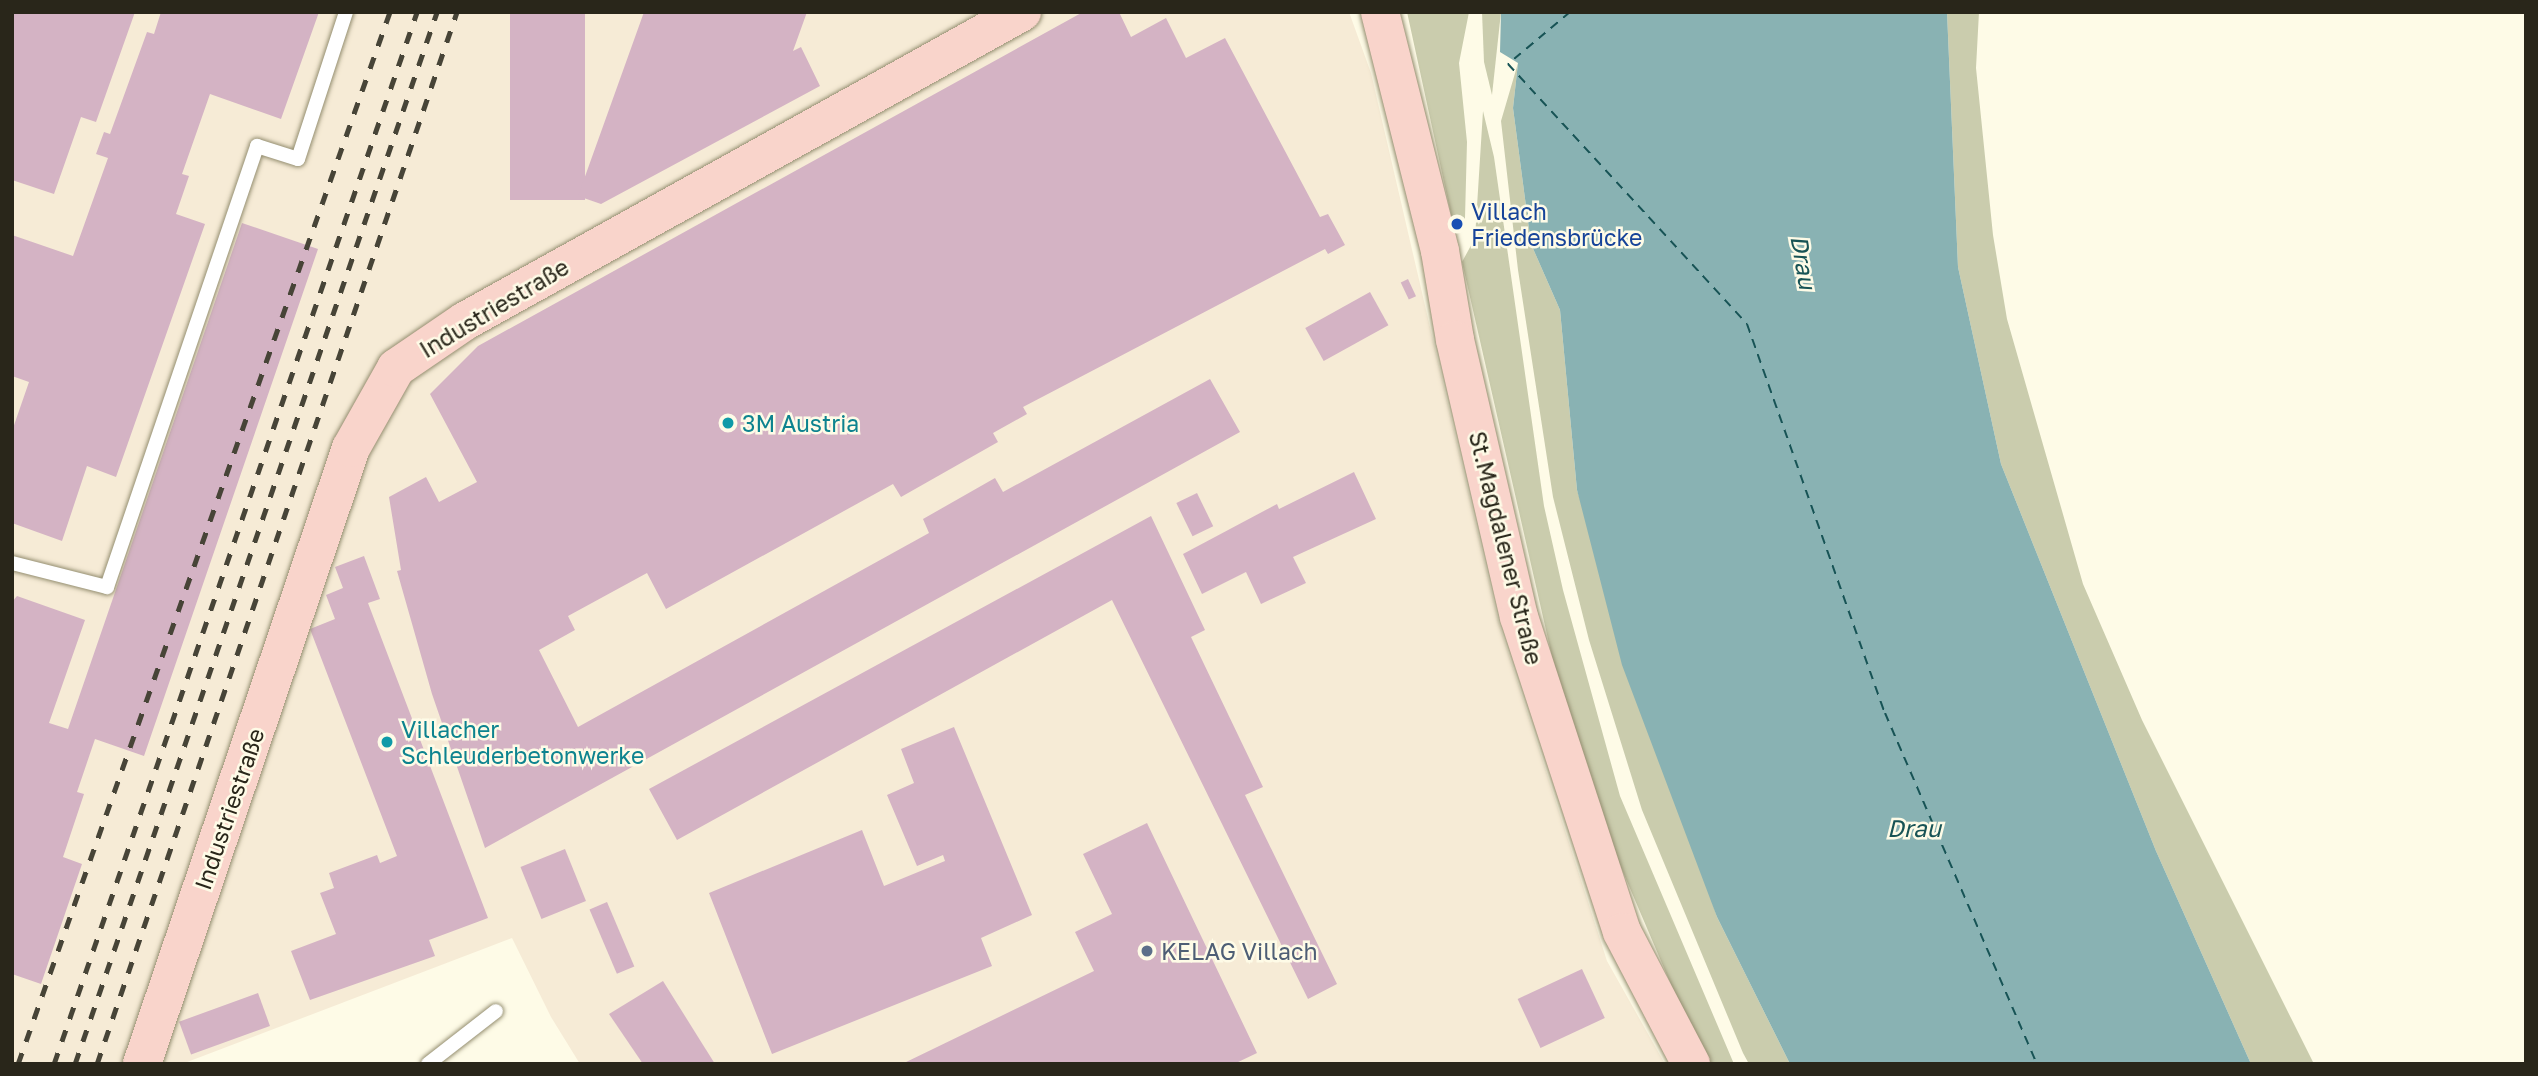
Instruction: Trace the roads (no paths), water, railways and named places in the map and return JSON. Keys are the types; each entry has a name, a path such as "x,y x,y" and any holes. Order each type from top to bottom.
{"street":[{"name":"Industriestraße","path":"142,1064 351,448 396,368 465,321 1022,12"},
{"name":"St.Magdalener Straße","path":"1380,12 1440,251 1455,340 1519,617 1622,932 1691,1064"}],"lane":[{"path":"12,563 107,587 257,146 298,159 345,12"},
{"path":"428,1064 496,1011"}],"water":[{"name":"Drau","path":"1501,12 1947,12 1958,267 2001,464 2156,851 2251,1064 1790,1064 1717,917 1622,665 1577,490 1560,310 1531,244 1513,108 1518,63 1500,52"}],"railway":[{"path":"18,1064 390,12"},
{"path":"54,1064 417,12"},
{"path":"75,1064 437,12"},
{"path":"97,1064 457,12"}],"place":[{"name":"Villach Friedensbrücke","path":"1457,224"},
{"name":"3M Austria","path":"728,423"},
{"name":"Villacher Schleuderbetonwerke","path":"387,742"},
{"name":"KELAG Villach","path":"1147,951"}]}
